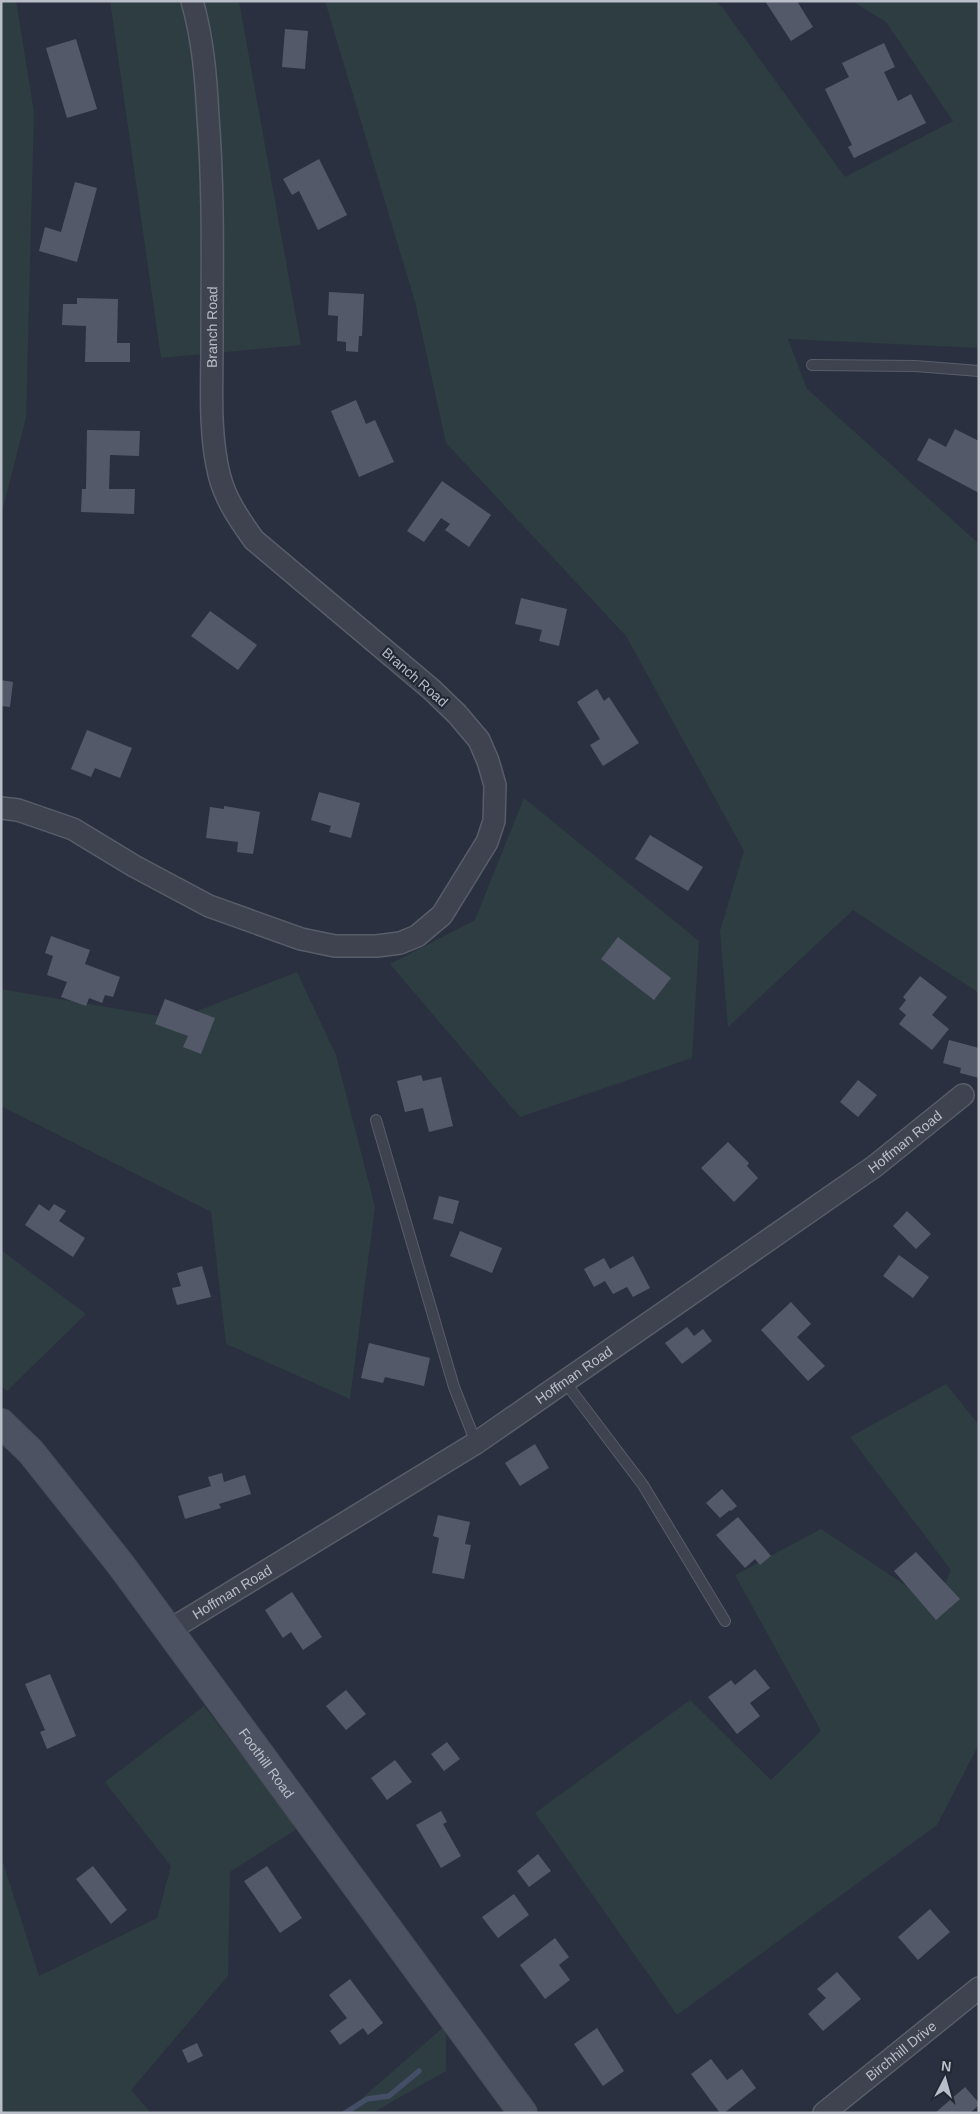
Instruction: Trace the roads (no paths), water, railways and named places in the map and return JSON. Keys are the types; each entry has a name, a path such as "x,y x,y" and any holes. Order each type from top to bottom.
{"street":[{"name":"Branch Road","path":"1,808 18,810 73,829 134,866 209,906 302,939 335,946 377,946 400,943 417,936 442,916 488,842 494,821 495,785 488,761 478,740 457,714 431,689 254,540 237,517 225,495 218,473 214,443 212,396 212,166 207,94 198,23 192,1"},
{"name":"Hoffman Road","path":"168,1630 476,1443 875,1166 963,1095"},
{"name":"Foothill Road","path":"1,1423 31,1452 121,1566 522,2113"},
{"name":"Birchhill Drive","path":"824,2113 979,1988"}],"lane":[{"path":"812,365 915,366 979,371"},
{"path":"376,1120 454,1387 476,1443"},
{"path":"565,1382 643,1485 725,1621"}],"waterway":[{"path":"345,2113 367,2099 389,2096 419,2071"}]}
